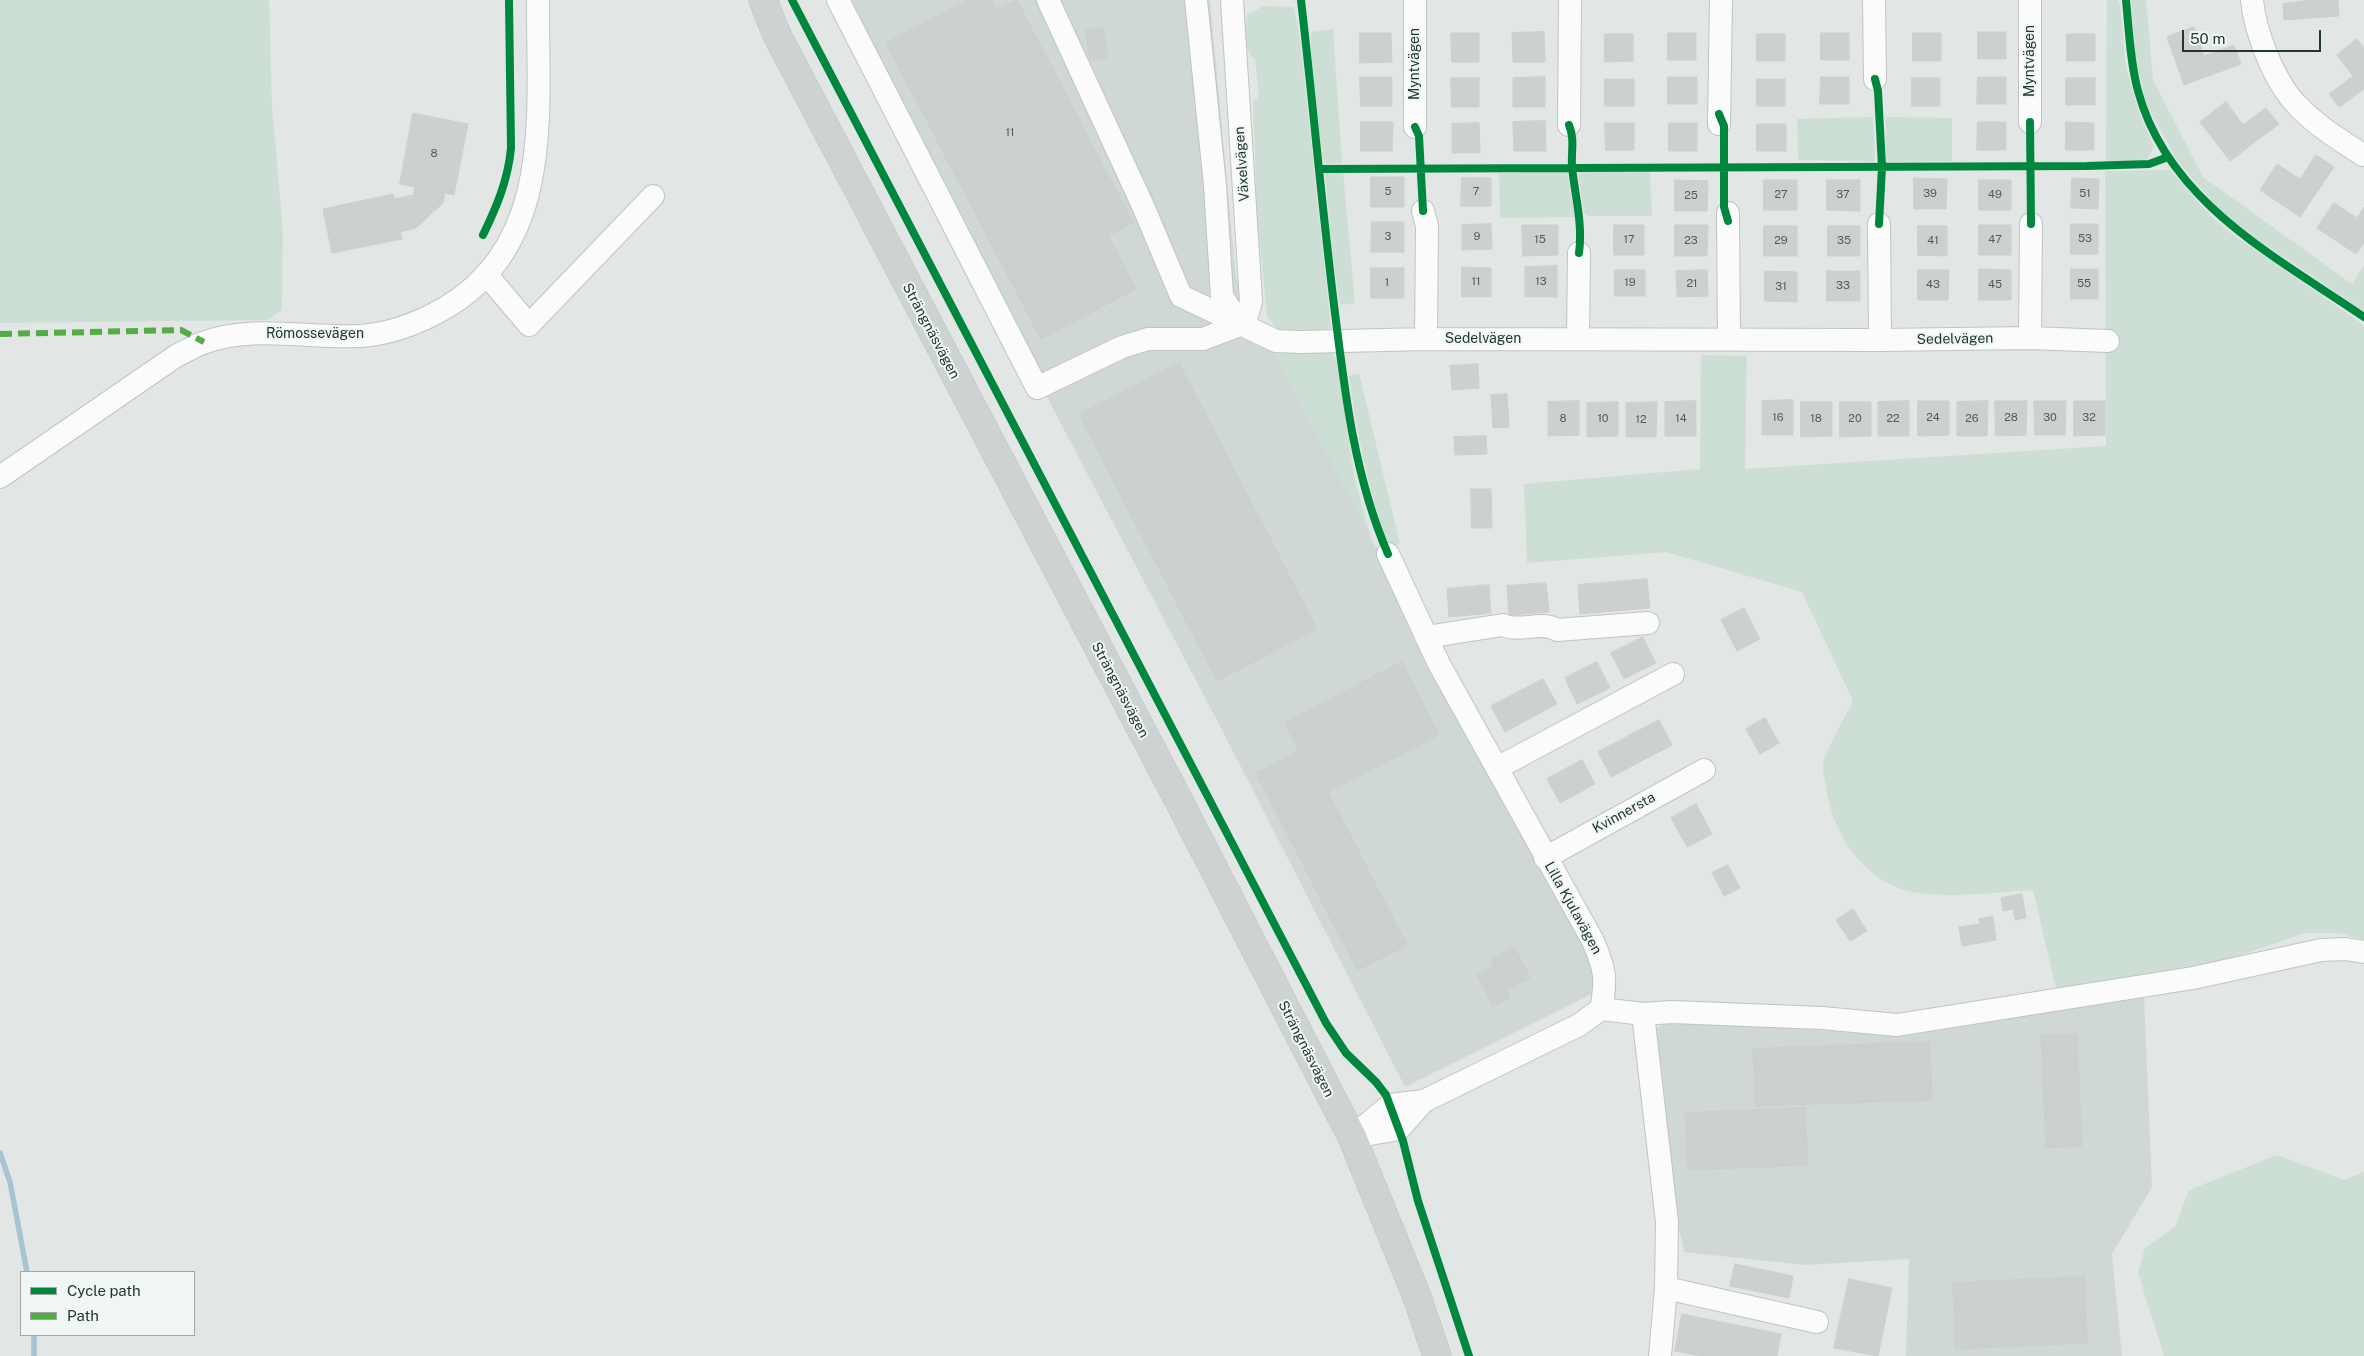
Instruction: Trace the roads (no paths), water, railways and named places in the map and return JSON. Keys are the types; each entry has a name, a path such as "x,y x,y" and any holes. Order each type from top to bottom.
{"main road":[{"name":"Strängnäsvägen","path":"752,0 777,36"},
{"name":"Strängnäsvägen","path":"763,0 777,36 1181,805 1352,1138 1417,1297 1437,1356"}],"street":[{"name":"Römossevägen","path":"0,477 176,356 204,342 236,336 273,334 361,336 385,332 416,324 461,298 486,274 510,242 525,211 533,180 538,137 538,0"},
{"path":"839,0 1037,388 1122,347 1148,340 1203,339 1240,325"},
{"path":"1048,0 1143,206 1181,296 1276,341 1426,339"},
{"path":"1196,0 1215,185 1222,296 1240,325"},
{"name":"Växelvägen","path":"1232,0 1251,302 1247,316 1240,325"},
{"name":"Myntvägen","path":"1415,127 1416,0"},
{"path":"1568,124 1570,0"},
{"path":"1719,124 1721,0"},
{"path":"1874,0 1875,79"},
{"name":"Myntvägen","path":"2030,0 2030,122"},
{"path":"2252,0 2259,36 2272,67 2295,104 2325,131 2363,155"},
{"path":"486,274 529,325 653,196"},
{"name":"Sedelvägen","path":"1422,212 1427,226 1426,339 1880,340 2030,338 2108,341"},
{"path":"1728,213 1729,340"},
{"path":"1879,224 1880,340"},
{"path":"2030,338 2031,224"},
{"path":"1578,253 1578,339"},
{"name":"Lilla Kjulavägen","path":"1388,554 1426,637 1545,858 1593,941 1601,960 1606,982 1601,1009"},
{"path":"1426,637 1503,625 1510,628 1550,625 1557,630 1648,623"},
{"path":"1497,768 1673,674"},
{"name":"Kvinnersta","path":"1545,858 1704,770"},
{"path":"1352,1138 1399,1129 1424,1102 1579,1025 1601,1009 1643,1014 1672,1012 1764,1015 1897,1026 2193,978 2320,950 2364,952"},
{"path":"1643,1014 1667,1222 1666,1288 1660,1356"},
{"path":"1666,1288 1817,1322"}],"waterway":[{"path":"0,1153 10,1182 27,1271"},
{"path":"34,1336 34,1356"}]}
